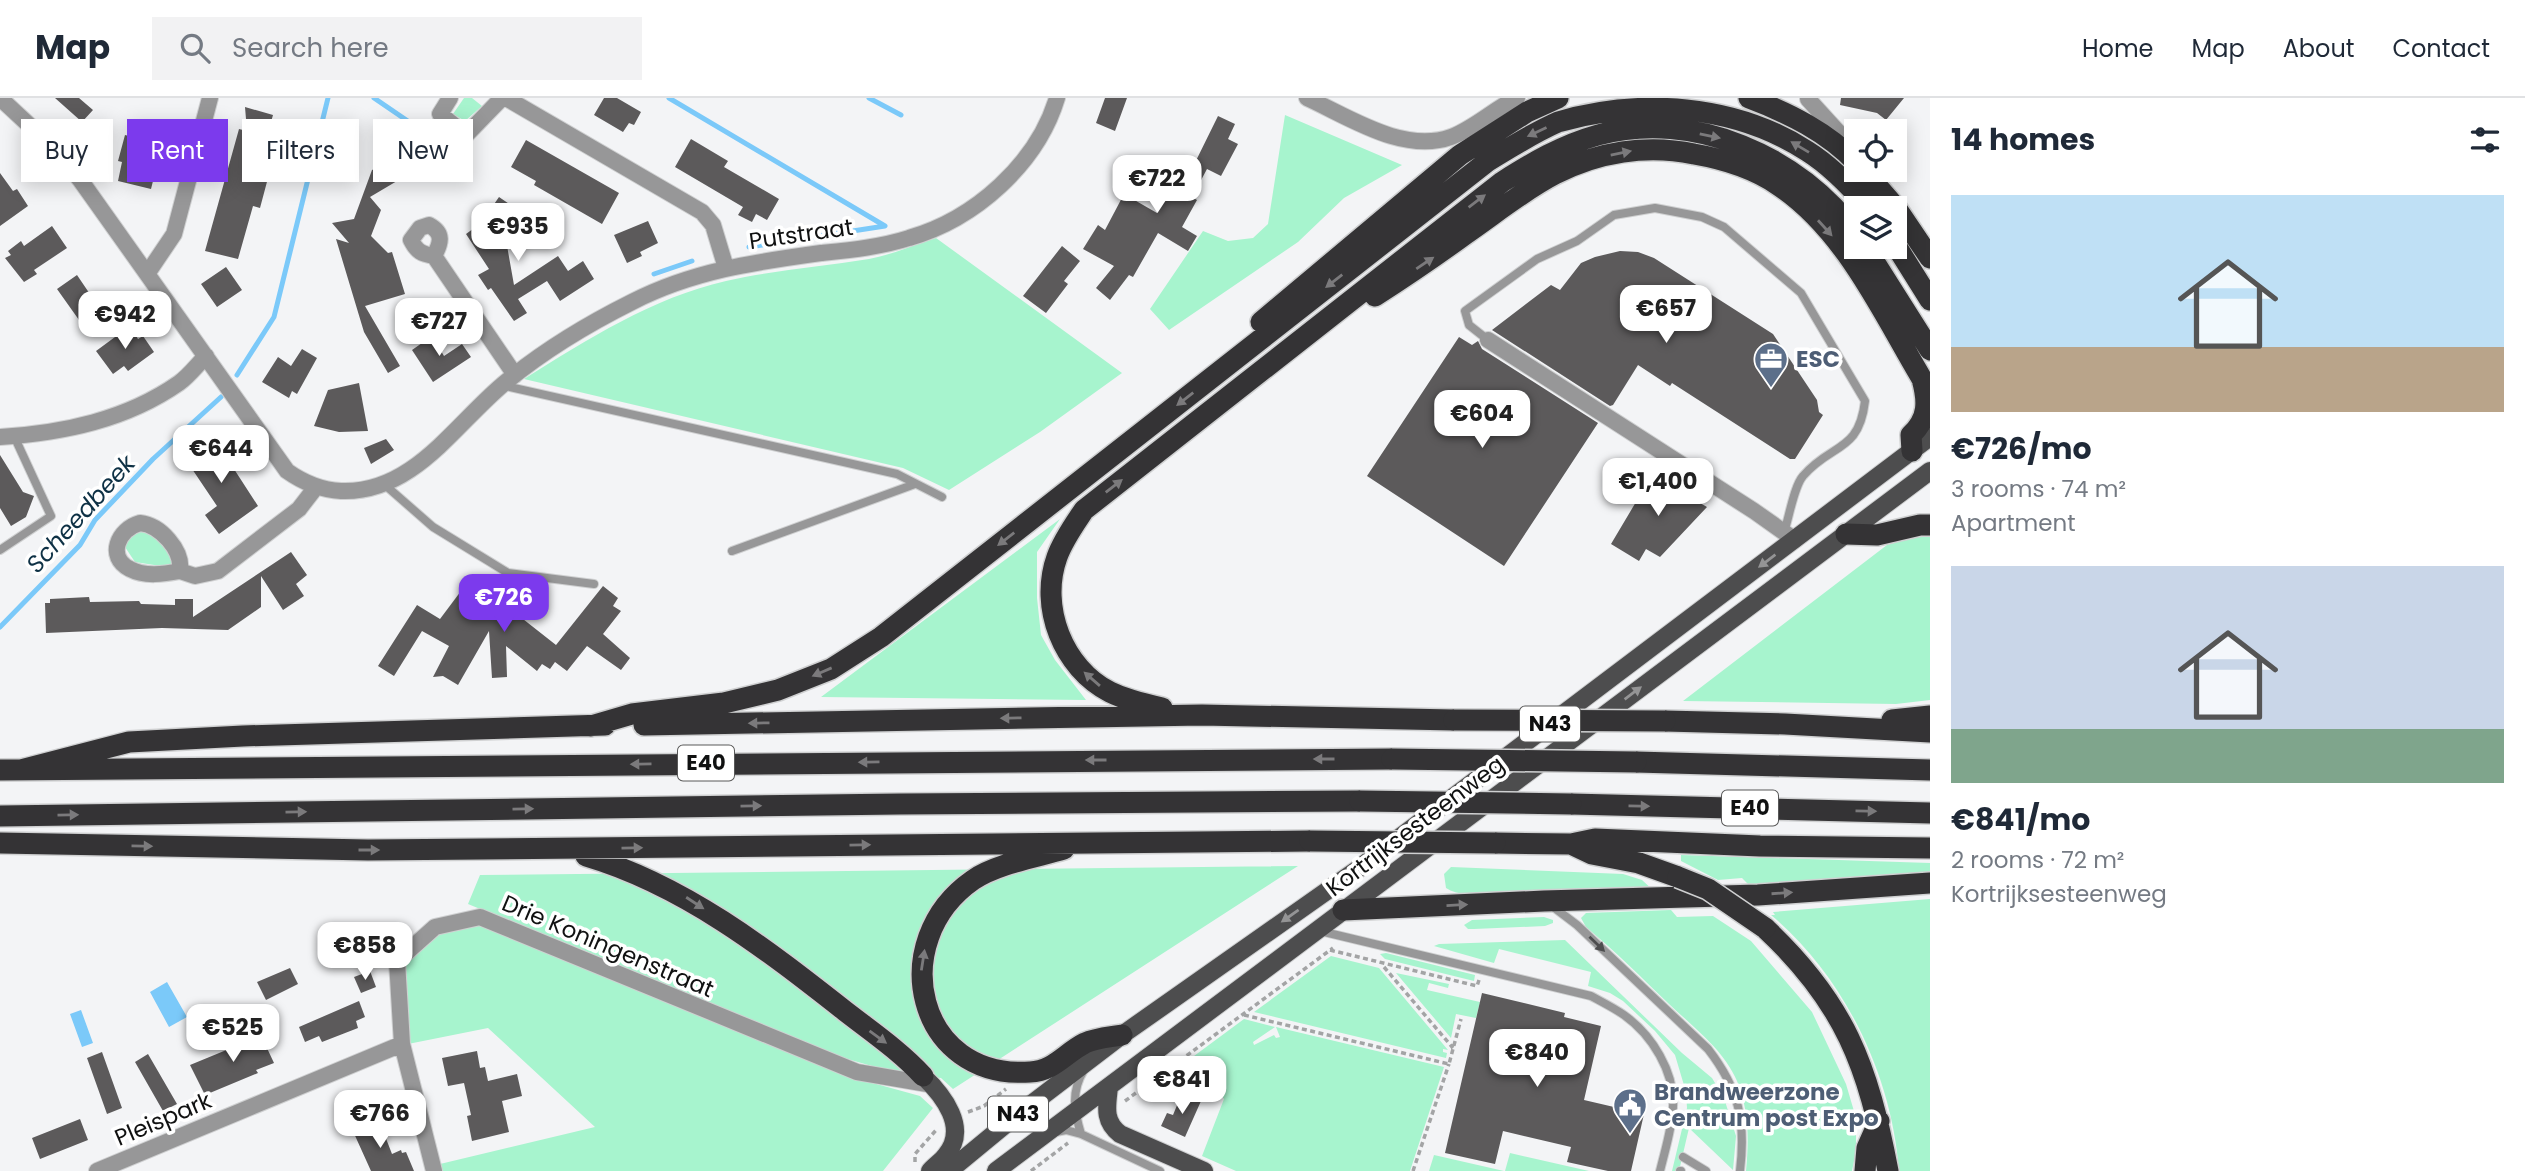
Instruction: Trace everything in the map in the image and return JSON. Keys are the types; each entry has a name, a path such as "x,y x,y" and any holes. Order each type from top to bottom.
{"highway":[{"path":"1239,357 1243,337 1460,155 1527,112 1558,98"},
{"path":"1749,98 1807,125 1844,152"},
{"path":"591,726 632,714 724,703 778,690 831,669 881,637 1488,161 1526,137 1559,122 1593,111 1636,104 1681,105 1726,113 1769,129 1809,152 1839,176 1858,196"},
{"path":"1202,715 1139,703 1111,693 1094,682 1076,663 1062,642 1054,621 1051,598 1057,558 1084,510 1502,182 1538,159 1570,144 1599,135 1636,128 1680,130 1718,138 1759,152 1790,169 1820,193 1844,220"},
{"path":"1327,318 1348,315 1522,193 1555,173 1594,158 1635,150 1678,150 1718,159 1748,169 1777,184 1806,206 1856,269 1922,379 1927,408 1920,427 1911,435 1912,451"},
{"path":"1873,182 1897,209 1930,258"},
{"path":"1873,259 1930,350"},
{"path":"1904,259 1930,300"},
{"path":"1846,534 1877,535 1920,524 1930,525"},
{"path":"10,770 129,743 243,736 591,726 1202,715 1454,720 1665,720 1930,732"},
{"path":"1785,724 1855,723 1930,716"},
{"name":"E40","path":"10,770 1392,759 1930,770"},
{"name":"E40","path":"0,816 1360,801 1930,813"},
{"path":"0,843 368,850 1089,842 1572,844 1595,839 1760,846 1930,848"},
{"path":"1089,842 996,870 974,880 951,900 936,921 924,950 921,975 924,999 939,1033 967,1058 991,1070 1029,1072 1048,1069 1086,1042 1122,1035"},
{"path":"1572,844 1592,854 1639,863 1707,889 1765,928 1808,972 1845,1025 1867,1078 1879,1121 1888,1171"},
{"path":"564,849 624,867 686,897 804,979 897,1050 928,1081"},
{"path":"1343,910 1758,895 1930,883"},
{"path":"1865,1171 1867,1148 1879,1121"}],"main road":[{"name":"Kortrijksesteenweg","path":"949,1171 1122,1035 1358,869 1790,536 1930,437"},
{"name":"Kortrijksesteenweg","path":"996,1171 1930,471"},
{"path":"928,1081 952,1113 956,1133 947,1154 930,1171"},
{"path":"1109,1087 1106,1115 1111,1127 1120,1134 1204,1171"}],"street":[{"name":"Putstraat","path":"0,98 57,151 287,471 302,482 316,487 349,491 385,485 415,467 515,374 573,334 636,300 670,285 726,268 909,239 944,224 975,205 1014,171 1041,136 1051,118 1057,98"},
{"path":"147,274 174,234 210,98"},
{"path":"450,98 440,114 466,135 504,98 702,212 713,225 726,268"},
{"path":"1307,98 1398,138 1435,142 1454,136 1517,98"},
{"path":"1804,98 1839,132 1844,142"},
{"path":"434,256 515,374"},
{"path":"1488,340 1790,536"},
{"path":"7,437 59,432 124,413 181,382 206,356"},
{"path":"180,571 195,576 218,571 299,509 316,487"},
{"name":"Drie Koningenstraat","path":"434,1171 401,1044 397,961 435,927 480,917 857,1072 928,1081"},
{"name":"Pleispark","path":"97,1171 401,1044"}],"lane":[{"path":"1488,340 1469,325 1465,311 1537,259 1577,241 1615,215 1655,208 1702,217 1724,227 1801,293 1865,401 1856,435 1815,463 1800,478 1790,536"},
{"path":"501,385 897,474 942,497"},
{"path":"0,550 51,516 7,437"},
{"path":"732,551 915,484"},
{"path":"385,485 433,527 508,573 594,584"},
{"path":"1544,901 1577,925 1708,1049 1723,1068 1741,1115 1743,1144 1740,1171"},
{"path":"1317,930 1591,996 1624,1015 1645,1035 1660,1056 1669,1077 1674,1105 1660,1171"},
{"path":"1081,1134 1074,1113 1076,1083 1090,1060"},
{"path":"1046,1134 1066,1130 1081,1134 1160,1171"},
{"path":"1683,1157 1706,1171"}],"path":[{"path":"1106,1115 1347,937"},
{"path":"1330,950 1477,986 1481,970"},
{"path":"1383,965 1453,1048"},
{"path":"1215,1006 1448,1064"},
{"path":"1413,1171 1461,1019"},
{"path":"1031,1171 1081,1134"}],"green space":[{"path":"464,98 472,98 482,106 467,119 453,114"},
{"path":"1285,115 1402,165 1344,198 1298,242 1169,330 1150,309 1203,231 1228,241 1253,238 1268,224"},
{"path":"936,238 1122,373 1040,432 949,490 903,468 524,379 621,321 699,288 761,274 869,259"},
{"path":"1060,519 1037,552 1037,598 1041,635 1055,660 1086,700 821,697"},
{"path":"145,528 163,541 174,562 167,567 135,562 123,544 128,536"},
{"path":"1917,535 1930,537 1930,700 1896,704 1683,701 1887,545"},
{"path":"1681,855 1930,863 1930,876 1749,885 1742,878 1718,880 1681,861"},
{"path":"1298,866 953,1089 941,1078 896,1073 844,1058 468,904 480,875"},
{"path":"1451,867 1623,874 1642,880 1654,891 1489,895 1461,893 1446,888 1444,874"},
{"path":"1930,899 1930,1171 1899,1171 1895,1135 1886,1100 1860,1031 1821,968 1771,915 1775,915 1773,912"},
{"path":"1671,910 1677,917 1713,916 1751,941 1812,1012 1846,1084 1856,1118 1856,1151 1852,1171 1746,1171 1746,1114 1737,1081 1724,1059 1586,927 1581,918 1586,913"},
{"path":"1544,917 1553,920 1553,923 1545,926 1474,929 1468,929 1464,925 1472,920"},
{"path":"484,924 851,1077 920,1096 933,1108 883,1171 441,1171 440,1164 595,1127 488,1028 408,1044 403,966 436,935"},
{"path":"1565,940 1682,1053 1712,1078 1724,1098 1736,1136 1733,1170 1689,1128 1679,1171 1672,1171 1687,1108 1686,1092 1675,1055 1655,1031 1623,1001 1610,993 1588,986 1591,972 1499,949 1494,963 1434,946"},
{"path":"1386,953 1475,975 1474,981 1385,959 1380,954"},
{"path":"1331,956 1379,968 1448,1050 1443,1049 1443,1052 1447,1053 1446,1058 1254,1012"},
{"path":"1396,973 1449,984 1448,988 1429,983 1427,990 1480,1002 1476,1018 1456,1014 1451,1038"},
{"path":"1244,1019 1275,1027 1253,1042 1254,1045 1274,1035 1276,1038 1280,1037 1276,1027 1444,1067 1410,1171 1236,1171 1202,1156 1224,1099 1194,1056"},
{"path":"1510,1153 1589,1171 1505,1171"},
{"path":"1434,1155 1504,1171 1429,1171"}],"water":[{"path":"167,982 187,1017 169,1027 150,992"},
{"path":"81,1010 93,1043 82,1047 70,1014"}],"building":[{"path":"55,98 79,98 93,110 85,119 79,119"},
{"path":"604,98 617,98 641,112 634,125 629,123 623,132 594,115"},
{"path":"1105,98 1127,98 1115,131 1096,123"},
{"path":"1841,98 1904,98 1887,119 1877,113 1840,105"},
{"path":"245,107 273,115 272,119 246,119"},
{"path":"1218,116 1235,124 1228,139 1238,144 1221,176 1207,169 1192,197 1197,200 1182,227 1197,236 1188,251 1158,233 1133,277 1129,275 1110,300 1096,288 1114,266 1083,249 1098,225 1105,230 1124,194 1157,213 1174,180 1184,185"},
{"path":"239,129 242,130 242,182 267,182 260,208 253,206 238,259 205,251 224,182 228,182 228,168"},
{"path":"127,136 127,182 153,182 151,189 118,181 122,162 118,161"},
{"path":"691,139 728,161 724,167 779,199 767,220 756,214 752,222 738,215 743,207 675,167"},
{"path":"526,140 619,193 602,224 534,185 536,181 511,167"},
{"path":"372,170 373,182 395,182 370,197 381,210 371,236 388,253 392,252 405,294 365,306 400,366 388,373 364,332 336,239 349,243 332,223 354,219"},
{"path":"0,173 13,191 17,189 28,206 0,226"},
{"path":"499,197 524,214 506,240 514,285 558,256 568,271 583,261 594,279 560,301 547,281 518,299 527,313 514,321 491,288 488,290 478,275 489,269 466,234 481,223"},
{"path":"648,221 658,243 640,252 642,256 627,263 614,235"},
{"path":"52,226 67,248 34,270 37,274 24,282 5,258 11,255 8,251 21,241 24,246"},
{"path":"1062,246 1080,261 1064,281 1068,284 1046,313 1023,296"},
{"path":"1620,251 1638,252 1654,258 1773,334 1817,400 1819,412 1823,415 1795,459 1790,459 1672,383 1670,386 1638,365 1610,406 1492,330 1551,285 1560,290 1581,263"},
{"path":"226,267 242,290 217,307 201,284"},
{"path":"77,275 98,306 79,320 57,289"},
{"path":"130,326 138,339 143,336 154,352 128,371 124,366 113,374 96,351"},
{"path":"432,336 444,356 462,344 471,357 433,382 412,350"},
{"path":"1459,337 1472,345 1478,341 1482,349 1598,423 1504,566 1367,476"},
{"path":"302,349 317,358 297,394 292,391 289,398 262,382 278,357 291,366"},
{"path":"359,383 368,431 339,432 314,426 328,390"},
{"path":"212,435 258,506 219,534 205,515 217,506 184,457"},
{"path":"386,439 394,450 371,464 364,448"},
{"path":"0,455 23,492 34,496 26,517 11,526 0,508"},
{"path":"1674,474 1694,486 1688,496 1707,507 1660,557 1646,549 1639,561 1611,544 1652,475 1668,484"},
{"path":"291,552 307,575 296,584 304,596 283,610 261,576 261,607 228,630 162,628 46,633 45,603 50,603 50,599 89,597 90,602 139,601 141,604 175,605 175,599 193,599 193,617"},
{"path":"470,579 486,592 495,580 514,594 505,605 556,645 603,586 618,598 613,606 621,611 603,634 630,658 621,670 587,646 567,671 555,662 550,669 542,664 537,671 506,646 507,677 492,678 489,631 458,685 443,676 433,677 449,646 422,631 394,676 378,666 417,605 440,619"},
{"path":"290,968 298,984 266,1000 257,982"},
{"path":"370,971 376,987 361,993 354,977"},
{"path":"1482,993 1565,1013 1564,1017 1601,1026 1584,1100 1644,1114 1631,1171 1608,1171 1567,1162 1571,1147 1503,1131 1495,1164 1445,1153"},
{"path":"359,1001 365,1017 356,1021 358,1028 322,1042 319,1036 305,1042 299,1027"},
{"path":"259,1031 274,1063 256,1070 258,1073 205,1095 190,1065 241,1044 239,1040"},
{"path":"477,1051 480,1068 485,1067 488,1081 517,1074 522,1096 502,1101 509,1132 472,1141 467,1116 471,1115 464,1083 448,1086 442,1058"},
{"path":"102,1052 122,1108 107,1114 87,1058"},
{"path":"148,1054 177,1104 163,1111 135,1062"},
{"path":"1185,1094 1201,1101 1185,1137 1161,1126 1167,1113 1173,1115 1180,1098 1183,1099"},
{"path":"80,1119 88,1140 40,1159 32,1138"},
{"path":"376,1120 377,1124 380,1123 392,1154 401,1150 402,1153 406,1152 414,1171 371,1171 352,1129"}],"waterway":[{"name":"Scheedbeek","path":"237,375 274,317 328,98"},
{"path":"374,98 405,119"},
{"path":"669,98 885,226 749,247"},
{"path":"869,98 901,115"},
{"path":"654,274 692,261"},
{"name":"Scheedbeek","path":"0,627 80,545 95,520 153,459 221,397"}],"place":[{"name":"ESC","path":"1771,389"},
{"name":"Brandweerzone Centrum post Expo","path":"1630,1135"}]}
